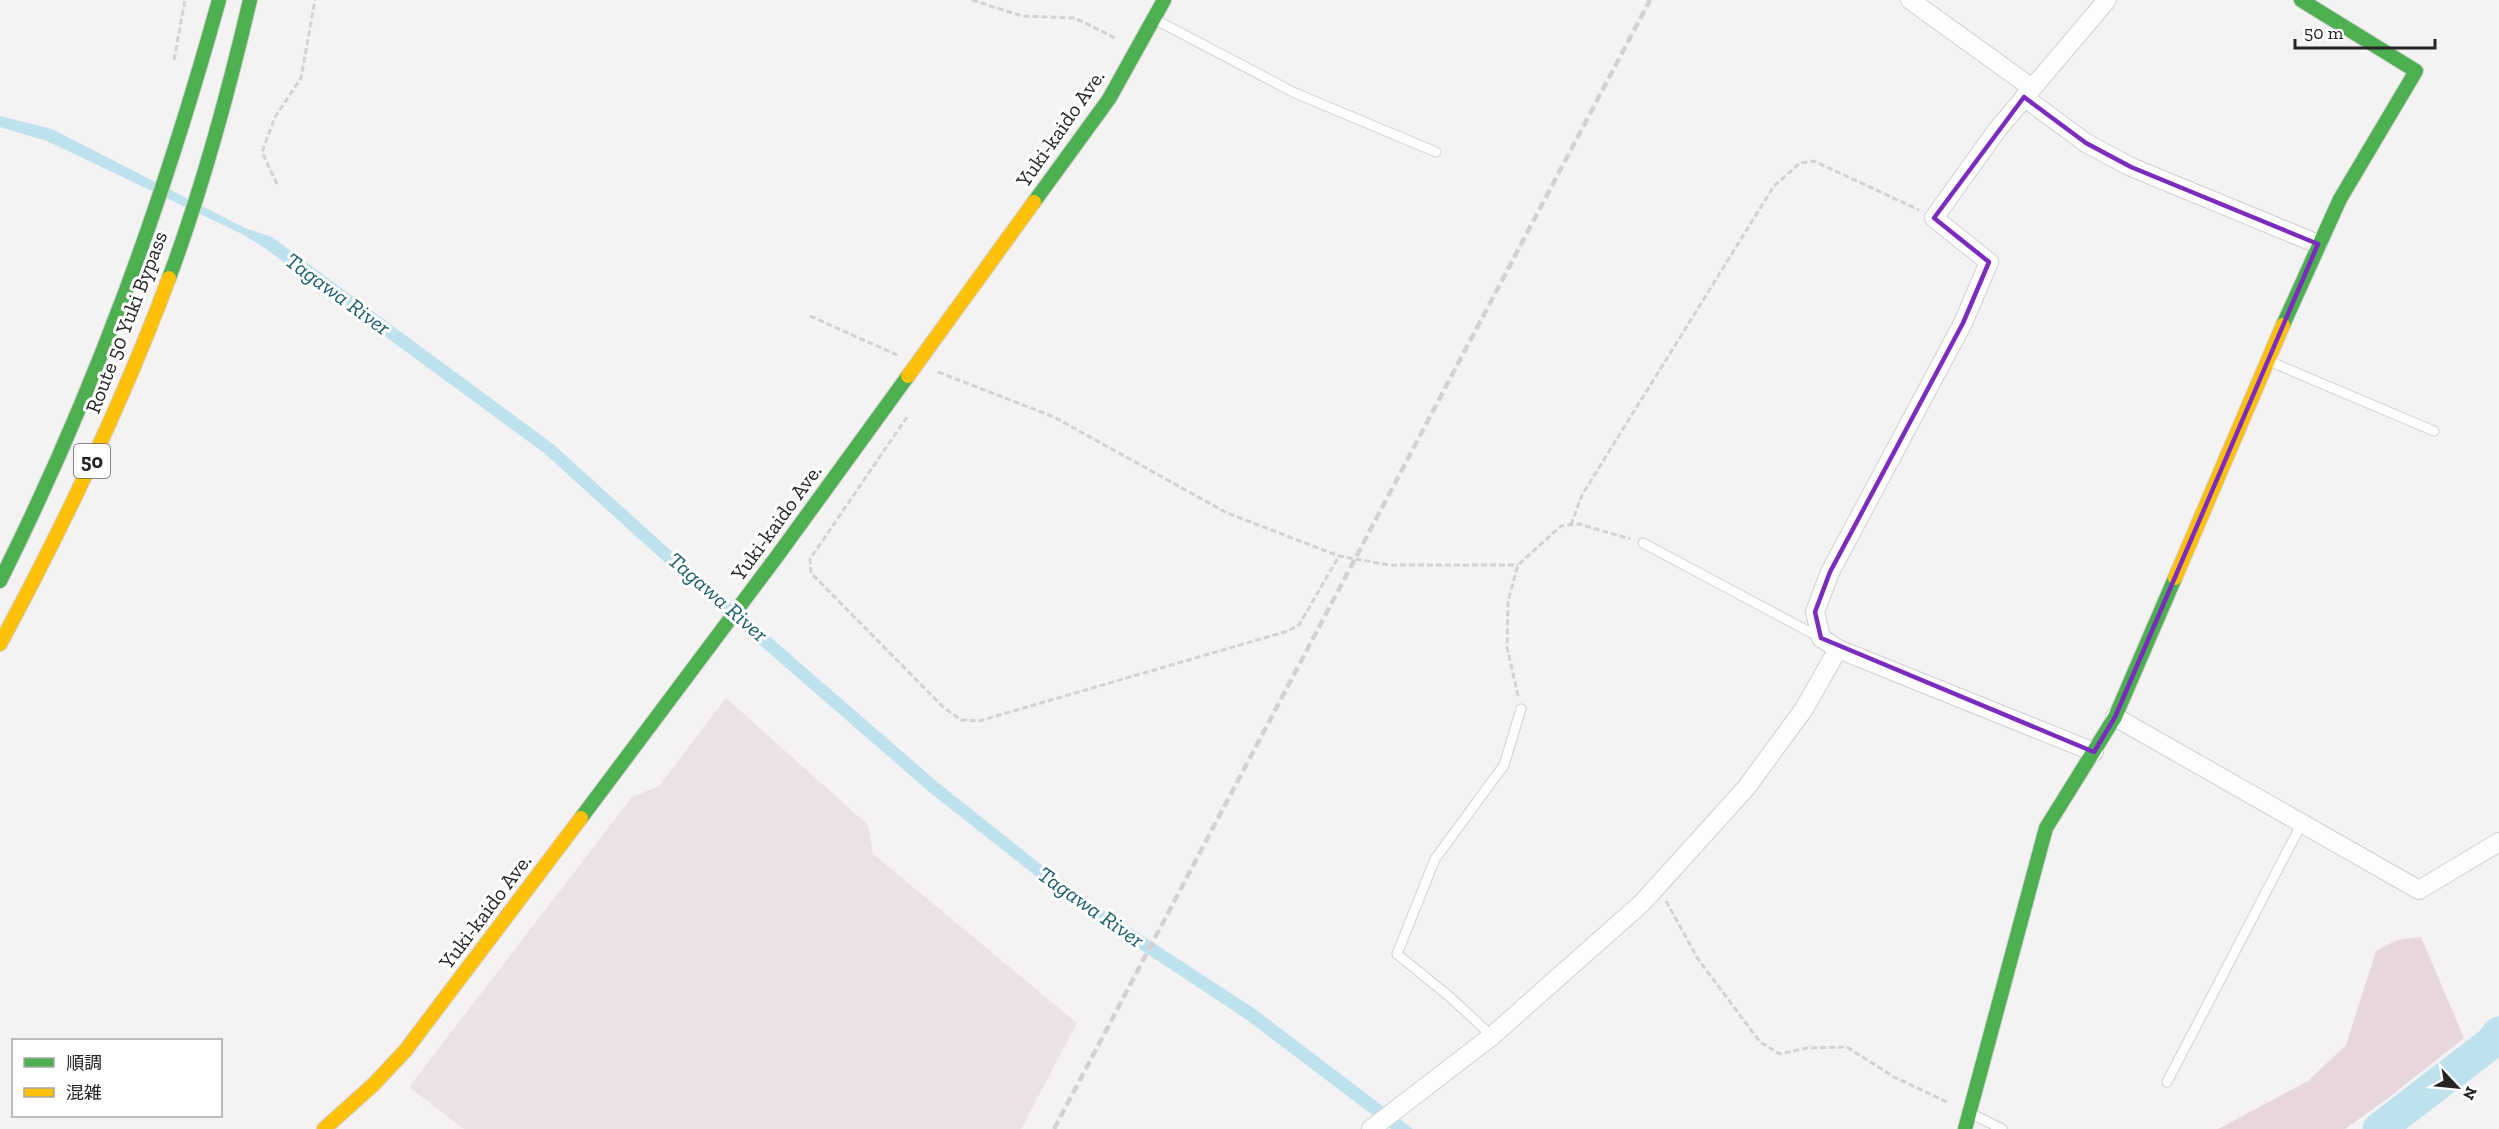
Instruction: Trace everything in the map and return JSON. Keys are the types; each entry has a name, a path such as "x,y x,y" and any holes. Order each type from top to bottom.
{"main road":[{"name":"Route 50 Yuki Bypass","path":"0,581 23,537 111,337 142,252 219,0"},
{"name":"Route 50 Yuki Bypass","path":"0,644 80,488 117,406 170,272 232,76 250,0"},
{"name":"Yuki-kaido Ave.","path":"324,1129 373,1085 405,1051 706,652 1109,99 1164,0"},
{"path":"1965,1129 2046,828 2115,717 2270,362 2318,244 2340,200 2416,71 2301,0"}],"street":[{"path":"1910,0 2028,92 2086,143 2131,167 2318,244"},
{"path":"2094,752 1838,649 1821,638 1815,612 1830,572 1963,323 1989,262 1934,218 1997,130 2108,0"},
{"path":"1371,1129 1492,1036 1634,911 1746,788 1804,709 1838,649"},
{"path":"2115,717 2419,890 2499,842"}],"lane":[{"path":"1154,18 1295,93 1436,152"},
{"path":"2270,362 2434,431"},
{"path":"1643,543 1821,638"},
{"path":"1492,1036 1450,997 1397,954 1435,859 1504,765 1521,709"},
{"path":"2167,1082 2302,823"},
{"path":"1970,1113 2002,1129"}],"path":[{"path":"173,63 185,0"},
{"path":"277,184 262,152 275,117 301,78 315,0"},
{"path":"972,0 1022,16 1075,18 1137,50"},
{"path":"1570,525 1582,495 1774,186 1791,171 1800,164 1814,162 1841,172 1934,218"},
{"path":"810,316 903,358"},
{"path":"918,364 1054,417 1227,513 1339,556 1389,565 1518,564"},
{"path":"910,408 904,424 810,560 811,573 943,707 961,720 979,722 1288,631 1299,625 1339,556"},
{"path":"1521,709 1507,647 1508,601 1518,564 1561,526 1579,524 1643,543"},
{"path":"1658,886 1698,959 1760,1042 1780,1054 1807,1048 1847,1047 1894,1077 1970,1113"}],"highlighted area":[{"path":"2024,97 2086,143 2131,167 2318,244 2115,717 2094,752 1821,638 1815,612 1830,572 1963,323 1989,262 1934,218"}],"shaded area":[{"path":"726,698 868,825 873,854 1077,1023 1021,1129 464,1129 409,1087 632,797 659,786"},
{"path":"2421,937 2464,1038 2345,1129 2218,1129 2308,1081 2346,1045 2376,951 2397,940"}],"water":[{"path":"0,116 52,129 245,228 272,237 553,444 669,549 936,781 1074,891 1255,1009 1413,1129 1391,1129 1247,1020 1066,900 928,791 660,558 544,453 266,249 242,234 47,141 0,127"}],"waterway":[{"name":"Tagawa River","path":"2379,1129 2491,1043 2499,1033"}],"railway":[{"path":"1054,1129 1650,0"}],"traffic: fast":[{"path":"0,581 66,439 124,296 174,151 219,0"},
{"path":"169,278 214,140 250,0"},
{"path":"1034,202 1109,99 1164,0"},
{"path":"2283,325 2340,199 2416,71 2301,0"},
{"path":"581,818 778,555 908,376"},
{"path":"1965,1129 2046,828 2115,717 2175,578"}],"traffic: slow":[{"path":"908,376 1034,202"},
{"path":"0,644 91,464 132,372 169,278"},
{"path":"2175,578 2283,325"},
{"path":"324,1129 373,1085 405,1051 581,818"}]}
